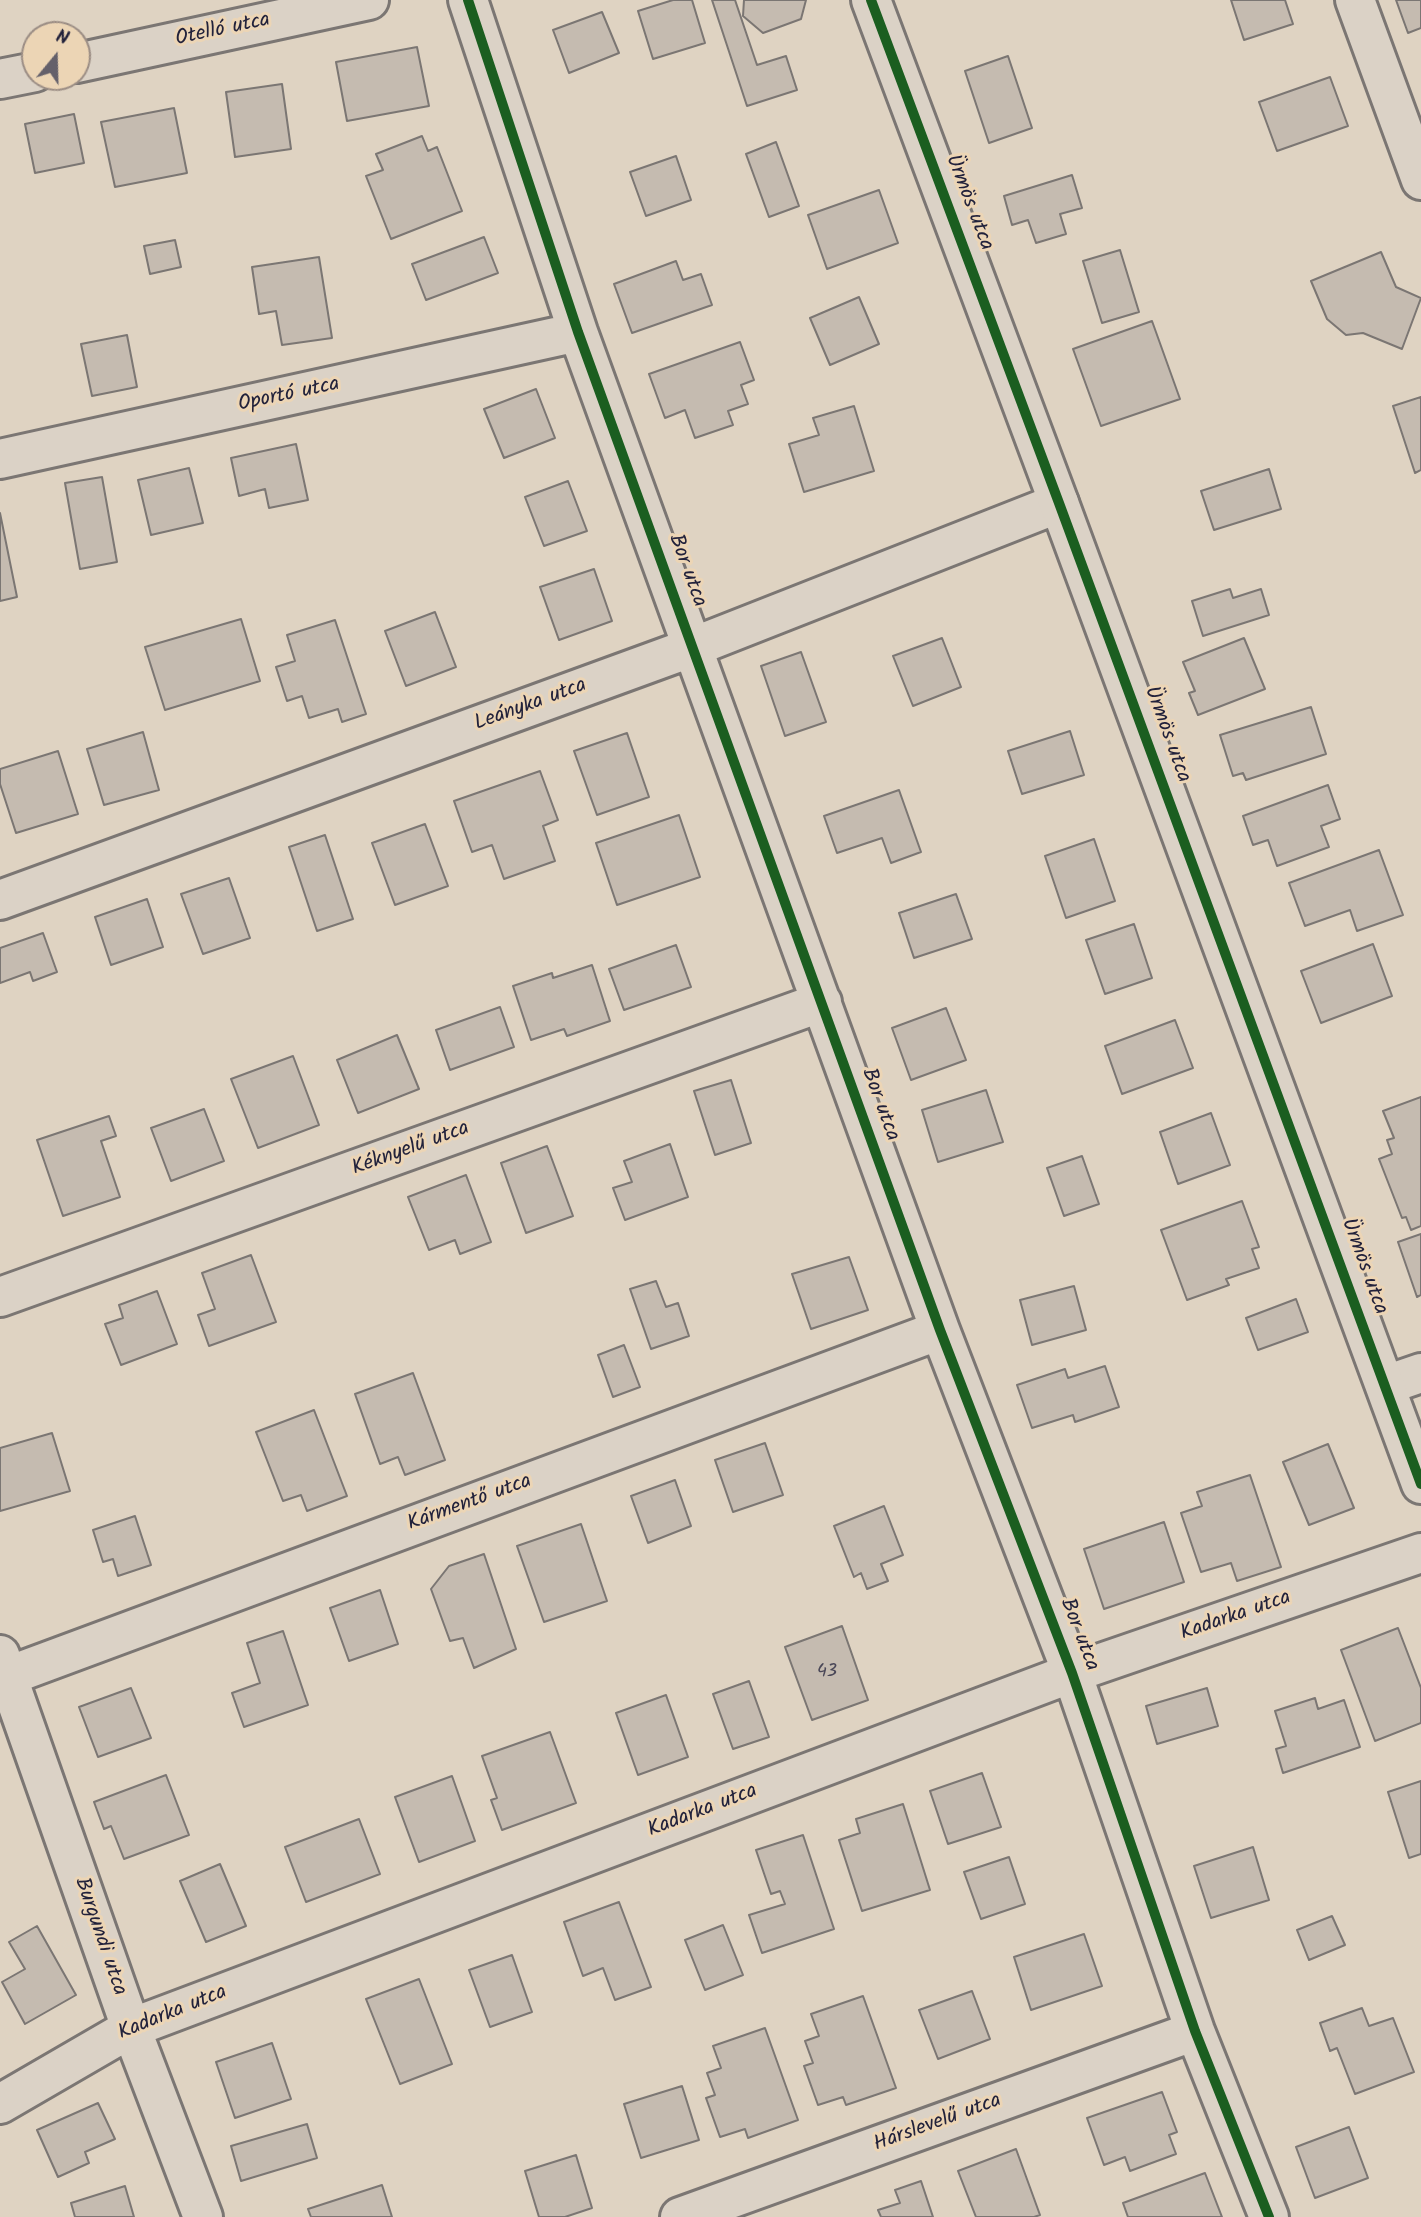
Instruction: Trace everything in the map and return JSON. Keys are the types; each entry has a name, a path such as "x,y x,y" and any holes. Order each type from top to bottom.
{"street":[{"name":"Otelló utca","path":"91,60 369,0"},
{"name":"Bor utca","path":"468,0 578,332 940,1330 1072,1673 1195,2031 1269,2217"},
{"name":"Ürmös utca","path":"871,0 1059,503 1404,1379 1421,1484"},
{"path":"1355,0 1421,180"},
{"path":"0,79 21,75"},
{"name":"Oportó utca","path":"0,460 578,332"},
{"name":"Leányka utca","path":"0,900 693,647 1059,503"},
{"name":"Kéknyelű utca","path":"0,1297 822,1002"},
{"name":"Kármentő utca","path":"2,1670 940,1330"},
{"name":"Kadarka utca","path":"0,2104 131,2028 1072,1673 1421,1553"},
{"name":"Burgundi utca","path":"2,1670 131,2028 203,2217"},
{"name":"Hárslevelű utca","path":"680,2217 1195,2031"}],"building":[{"path":"673,0 692,0 705,43 653,59 638,11"},
{"path":"712,0 735,0 757,65 786,56 797,90 747,106"},
{"path":"744,0 806,0 801,19 763,33 743,16"},
{"path":"1231,0 1285,0 1293,24 1244,40"},
{"path":"1396,0 1421,0 1421,28 1408,33"},
{"path":"602,12 619,53 569,73 553,30"},
{"path":"417,47 429,106 347,121 336,62"},
{"path":"1008,56 1032,128 989,143 965,71"},
{"path":"1330,77 1348,126 1277,151 1259,102"},
{"path":"282,84 291,149 235,157 226,92"},
{"path":"174,108 187,173 115,187 101,122"},
{"path":"74,114 84,163 35,173 25,124"},
{"path":"422,136 428,151 437,147 462,211 391,239 366,176 383,170 376,154"},
{"path":"776,142 799,206 769,217 746,154"},
{"path":"676,156 691,200 646,216 630,172"},
{"path":"1072,175 1082,208 1060,214 1066,234 1036,243 1028,220 1012,225 1004,196"},
{"path":"879,190 898,243 827,269 808,215"},
{"path":"484,237 498,273 426,300 412,264"},
{"path":"175,240 181,267 150,274 144,246"},
{"path":"1120,250 1139,312 1102,323 1083,261"},
{"path":"1381,252 1396,287 1421,298 1402,349 1363,333 1346,335 1327,319 1311,281"},
{"path":"319,257 332,338 282,345 276,311 259,314 252,267"},
{"path":"676,261 683,280 701,274 712,305 632,333 614,284"},
{"path":"859,297 879,344 830,365 810,318"},
{"path":"1152,321 1180,399 1101,426 1073,349"},
{"path":"127,335 137,387 92,396 81,344"},
{"path":"740,342 754,380 741,385 748,404 728,411 733,425 695,438 685,410 665,418 649,374"},
{"path":"536,389 555,438 504,458 484,409"},
{"path":"1421,397 1421,470 1415,473 1393,406"},
{"path":"854,406 874,471 804,492 789,444 819,435 813,418"},
{"path":"296,444 308,500 269,508 265,489 239,496 231,458"},
{"path":"189,468 203,523 151,535 138,480"},
{"path":"1269,469 1281,509 1214,530 1201,491"},
{"path":"102,477 117,562 80,569 65,483"},
{"path":"568,481 587,531 544,546 525,497"},
{"path":"0,513 17,597 0,601"},
{"path":"594,569 612,621 559,640 540,587"},
{"path":"1230,589 1233,598 1261,589 1269,615 1203,636 1192,601"},
{"path":"435,612 456,667 406,686 385,631"},
{"path":"241,619 260,681 165,710 145,647"},
{"path":"335,620 366,714 342,722 338,709 309,718 302,696 287,701 276,667 295,661 287,635"},
{"path":"942,638 961,687 913,706 893,656"},
{"path":"1244,638 1265,689 1198,715 1189,693 1195,691 1183,662"},
{"path":"801,652 826,722 785,736 761,666"},
{"path":"1311,707 1326,754 1246,780 1243,773 1233,776 1220,735"},
{"path":"1070,731 1084,775 1022,794 1008,751"},
{"path":"143,732 159,790 104,805 87,749"},
{"path":"627,733 649,797 597,815 574,751"},
{"path":"58,751 78,814 16,833 0,784 0,769"},
{"path":"540,771 558,820 543,826 555,861 504,879 492,845 472,852 454,801"},
{"path":"1328,785 1340,819 1321,826 1329,847 1277,866 1268,840 1253,845 1243,816"},
{"path":"899,790 921,852 891,863 882,838 837,853 824,816"},
{"path":"679,815 700,877 617,905 596,843"},
{"path":"425,824 448,886 395,905 372,843"},
{"path":"325,835 353,919 317,931 289,847"},
{"path":"1094,839 1115,901 1066,918 1045,856"},
{"path":"1379,850 1403,915 1357,931 1350,910 1305,926 1289,883"},
{"path":"229,878 250,938 203,954 181,894"},
{"path":"956,894 972,939 914,958 899,913"},
{"path":"147,899 163,947 111,965 95,917"},
{"path":"1134,924 1152,978 1105,994 1086,940"},
{"path":"43,933 57,972 33,981 30,972 0,983 0,948"},
{"path":"1373,944 1392,996 1321,1023 1301,971"},
{"path":"676,945 691,987 624,1010 609,969"},
{"path":"592,965 610,1021 567,1036 564,1029 531,1040 513,986 552,973 553,978"},
{"path":"500,1007 514,1047 450,1070 436,1030"},
{"path":"946,1008 966,1060 911,1080 892,1028"},
{"path":"1175,1020 1193,1068 1122,1094 1105,1046"},
{"path":"397,1035 419,1089 358,1113 337,1060"},
{"path":"293,1056 319,1125 258,1148 231,1079"},
{"path":"731,1080 751,1143 715,1155 694,1091"},
{"path":"986,1090 1003,1142 938,1162 922,1110"},
{"path":"1421,1097 1421,1226 1411,1230 1406,1217 1402,1218 1379,1159 1392,1154 1387,1140 1394,1138 1383,1111"},
{"path":"204,1109 224,1161 171,1181 151,1128"},
{"path":"1211,1113 1230,1165 1178,1184 1160,1132"},
{"path":"109,1116 116,1136 101,1141 120,1197 63,1216 37,1140"},
{"path":"670,1144 688,1197 625,1220 613,1188 632,1182 624,1161"},
{"path":"547,1146 573,1216 526,1233 501,1163"},
{"path":"1082,1156 1099,1204 1064,1216 1047,1168"},
{"path":"466,1175 491,1242 460,1254 455,1240 429,1250 408,1197"},
{"path":"1242,1201 1259,1247 1252,1249 1259,1268 1226,1279 1229,1285 1187,1300 1161,1230"},
{"path":"1421,1234 1421,1295 1417,1297 1398,1242"},
{"path":"251,1255 276,1322 209,1346 198,1315 215,1309 202,1273"},
{"path":"849,1257 868,1310 811,1329 792,1274"},
{"path":"656,1281 666,1307 678,1303 689,1336 651,1349 630,1289"},
{"path":"1074,1286 1086,1330 1032,1345 1020,1300"},
{"path":"157,1291 177,1344 121,1365 105,1324 123,1318 119,1305"},
{"path":"1296,1299 1308,1332 1258,1350 1246,1318"},
{"path":"624,1345 640,1387 613,1397 598,1355"},
{"path":"1105,1366 1119,1407 1075,1422 1073,1415 1032,1428 1017,1385 1065,1369 1068,1378"},
{"path":"413,1373 445,1460 405,1475 398,1457 380,1464 355,1394"},
{"path":"314,1410 347,1496 307,1511 301,1495 283,1501 256,1432"},
{"path":"52,1433 70,1491 0,1511 0,1448"},
{"path":"765,1443 783,1495 733,1512 715,1460"},
{"path":"1328,1444 1354,1508 1309,1525 1283,1462"},
{"path":"1250,1475 1281,1567 1237,1581 1231,1563 1201,1572 1181,1513 1202,1506 1197,1492"},
{"path":"675,1480 691,1526 648,1543 631,1496"},
{"path":"884,1506 903,1555 881,1564 888,1581 867,1589 861,1573 854,1577 834,1526"},
{"path":"135,1516 151,1565 118,1576 113,1559 103,1562 93,1530"},
{"path":"1164,1522 1184,1582 1104,1609 1084,1549"},
{"path":"581,1524 607,1601 544,1622 517,1546"},
{"path":"484,1554 516,1649 474,1668 463,1638 450,1641 431,1589 449,1566"},
{"path":"380,1590 398,1644 349,1661 330,1608"},
{"path":"842,1626 868,1700 812,1720 785,1647"},
{"path":"1398,1628 1421,1688 1421,1723 1375,1741 1341,1650"},
{"path":"283,1631 308,1705 244,1727 232,1693 260,1683 247,1643"},
{"path":"749,1681 769,1737 733,1749 713,1694"},
{"path":"131,1688 151,1738 98,1757 79,1707"},
{"path":"1207,1688 1218,1726 1157,1744 1146,1706"},
{"path":"666,1695 688,1757 638,1775 616,1713"},
{"path":"1315,1698 1318,1709 1344,1700 1360,1747 1283,1773 1276,1749 1286,1746 1275,1711"},
{"path":"550,1732 576,1803 502,1830 491,1800 497,1798 482,1756"},
{"path":"982,1773 1001,1827 948,1844 930,1791"},
{"path":"166,1775 189,1835 124,1859 111,1826 104,1829 94,1802"},
{"path":"452,1776 475,1841 419,1862 395,1797"},
{"path":"1421,1781 1421,1854 1409,1858 1388,1792"},
{"path":"903,1804 930,1890 862,1911 839,1840 860,1833 856,1819"},
{"path":"359,1819 380,1874 306,1902 285,1847"},
{"path":"803,1835 834,1929 762,1953 749,1915 785,1904 780,1891 771,1894 756,1850"},
{"path":"1253,1847 1269,1900 1211,1918 1194,1866"},
{"path":"1009,1857 1025,1904 981,1919 964,1872"},
{"path":"220,1864 246,1926 206,1942 180,1881"},
{"path":"619,1902 651,1987 615,2000 603,1968 583,1976 564,1922"},
{"path":"1332,1916 1345,1945 1309,1960 1297,1930"},
{"path":"723,1925 743,1975 705,1990 685,1940"},
{"path":"37,1926 76,1995 25,2024 2,1982 25,1969 9,1942"},
{"path":"1084,1934 1102,1986 1031,2010 1014,1957"},
{"path":"512,1955 532,2012 490,2027 469,1970"},
{"path":"419,1979 452,2064 400,2084 366,1999"},
{"path":"972,1991 990,2039 938,2059 919,2010"},
{"path":"863,1996 896,2088 846,2105 843,2097 818,2105 804,2066 813,2063 805,2041 819,2036 811,2014"},
{"path":"1362,2008 1369,2026 1393,2018 1414,2072 1355,2094 1337,2048 1330,2051 1320,2023"},
{"path":"765,2028 798,2120 748,2138 745,2129 720,2137 706,2098 715,2095 707,2073 721,2068 713,2046"},
{"path":"272,2043 291,2099 235,2118 216,2062"},
{"path":"682,2086 699,2140 641,2158 624,2104"},
{"path":"1162,2092 1177,2132 1169,2135 1176,2154 1130,2171 1125,2157 1104,2165 1087,2118"},
{"path":"98,2103 115,2139 85,2152 89,2163 58,2177 37,2130"},
{"path":"307,2124 317,2158 241,2181 231,2146"},
{"path":"1349,2127 1368,2178 1315,2198 1296,2147"},
{"path":"1016,2149 1040,2215 976,2217 958,2171"},
{"path":"576,2155 592,2208 565,2217 539,2217 525,2171"},
{"path":"1205,2173 1222,2217 1128,2217 1123,2203"},
{"path":"921,2181 933,2217 881,2217 878,2210 900,2203 895,2190"},
{"path":"382,2185 392,2217 311,2217 308,2209"},
{"path":"125,2186 134,2217 75,2217 71,2203"}],"cycle path":[{"path":"468,0 578,332 940,1330 1072,1673 1195,2031 1269,2217"},
{"path":"871,0 1421,1484"}]}
